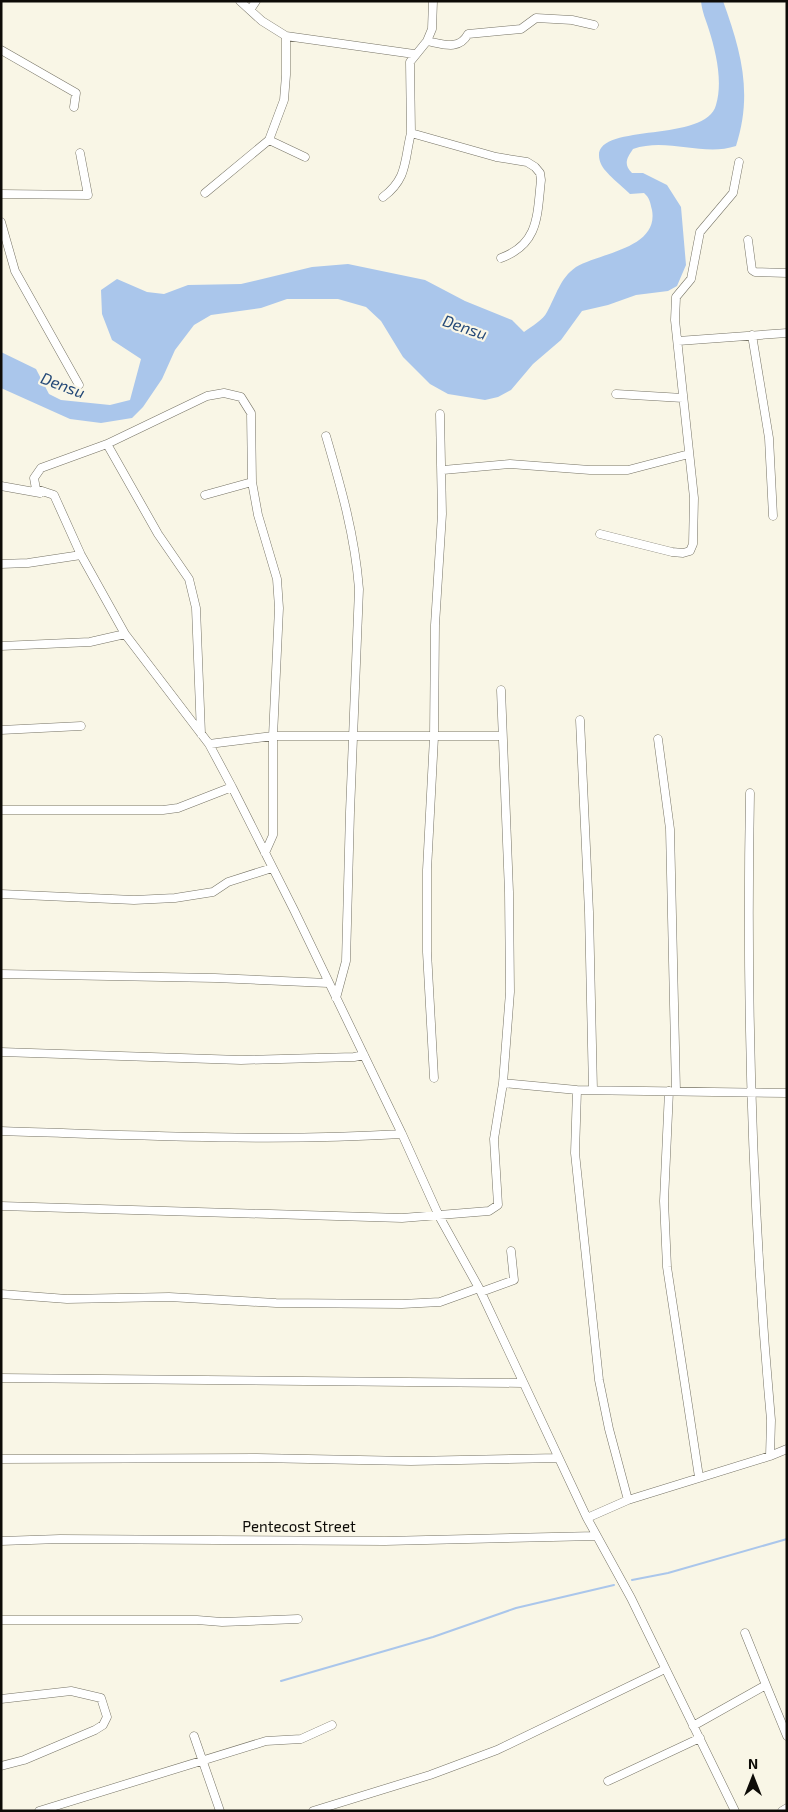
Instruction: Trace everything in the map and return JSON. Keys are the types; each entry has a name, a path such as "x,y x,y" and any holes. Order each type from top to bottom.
{"street":[{"path":"240,1 286,36 414,54"},
{"path":"250,10 256,1"},
{"path":"383,197 396,187 400,180 411,133 410,62 414,54 427,41 432,29 433,1"},
{"path":"427,41 453,45 459,44 468,34 521,29 536,18 572,20 594,25"},
{"path":"204,194 269,140 284,100 286,36"},
{"path":"1,50 76,93 74,107"},
{"path":"411,133 496,157 527,162 540,173 541,180 533,233 520,249 501,258"},
{"path":"269,140 305,157"},
{"path":"1,194 88,194 80,153"},
{"path":"600,534 672,552 683,553 690,551 694,538 695,521 675,320 676,297 691,279 700,232 733,194 739,162"},
{"path":"1,222 15,271 79,385"},
{"path":"748,240 752,270 755,272 787,274"},
{"path":"678,340 787,333"},
{"path":"752,335 769,438 773,516"},
{"path":"265,853 273,835 273,736 279,620 277,579 258,515 252,482 251,414 241,397 224,393 207,396 107,444 41,468 34,478 36,489 54,495 81,555 125,634 209,744 232,787 364,1055 439,1216 480,1290 587,1518 631,1598 700,1738 732,1810"},
{"path":"616,394 683,398"},
{"path":"434,1078 427,952 427,870 434,737 435,625 443,470 440,414"},
{"path":"326,436 357,554 359,589 346,961 336,998"},
{"path":"107,444 158,534 189,579 196,608 201,734"},
{"path":"443,470 510,464 590,470 628,470 688,454"},
{"path":"206,495 252,482"},
{"path":"1,486 54,495"},
{"path":"1,564 28,563 81,555"},
{"path":"1,646 90,642 125,634"},
{"path":"1,1206 397,1218 489,1211 498,1206 494,1139 503,1083 510,972 509,892 501,736 501,690"},
{"path":"580,720 589,912 593,1090"},
{"path":"1,730 82,726"},
{"path":"209,744 273,736 501,736"},
{"path":"658,739 670,829 673,1091 664,1201 667,1267 699,1477"},
{"path":"1,810 163,810 178,808 232,787"},
{"path":"750,794 747,951 750,1094 771,1420 770,1456"},
{"path":"1,894 134,900 175,898 213,892 228,882 272,868"},
{"path":"1,974 215,978 328,983"},
{"path":"1,1052 241,1060 354,1058 364,1055"},
{"path":"503,1083 577,1090 750,1094 787,1093"},
{"path":"577,1090 575,1153 599,1380 609,1429 628,1500"},
{"path":"1,1131 244,1139 320,1139 402,1134"},
{"path":"1,1294 67,1298 169,1297 276,1303 402,1304 440,1302 514,1280 511,1251"},
{"path":"1,1378 522,1383"},
{"path":"587,1518 628,1500 787,1449"},
{"path":"1,1459 257,1458 411,1461 558,1458"},
{"name":"Pentecost Street","path":"1,1541 60,1539 385,1541 596,1536"},
{"path":"1,1620 197,1620 222,1622 298,1619"},
{"path":"744,1633 787,1736"},
{"path":"313,1811 430,1775 497,1750 665,1669"},
{"path":"693,1726 766,1685"},
{"path":"1,1699 71,1691 101,1698 107,1717 103,1725 96,1730 24,1760 1,1766"},
{"path":"39,1811 204,1758 266,1741 301,1739 332,1725"},
{"path":"194,1736 204,1758 220,1811"},
{"path":"608,1781 700,1738"},
{"path":"782,1811 787,1808"}],"water":[{"name":"Densu","path":"701,1 723,1 740,55 743,72 744,108 736,146 723,149 698,149 659,145 646,146 633,149 627,161 629,170 632,173 643,173 667,185 681,207 686,265 677,286 668,291 636,295 608,305 582,311 561,340 533,364 511,390 498,397 485,400 448,394 430,384 403,357 381,321 366,307 338,299 287,299 261,308 211,315 194,325 175,350 162,379 143,407 132,418 101,423 70,419 1,388 1,352 36,369 49,394 61,400 110,405 130,400 141,359 112,340 102,314 101,290 117,279 147,292 164,294 188,285 241,284 312,267 348,264 425,280 465,301 512,320 524,332 545,315 562,282 571,271 586,262 625,248 637,241 646,233 652,223 652,210 648,197 644,193 630,194 610,175 601,164 600,150 609,142 626,136 691,125 707,117 716,105 719,87 718,67"}],"waterway":[{"path":"632,1580 668,1573 787,1539"},
{"path":"281,1681 433,1637 516,1608 614,1585"}]}
